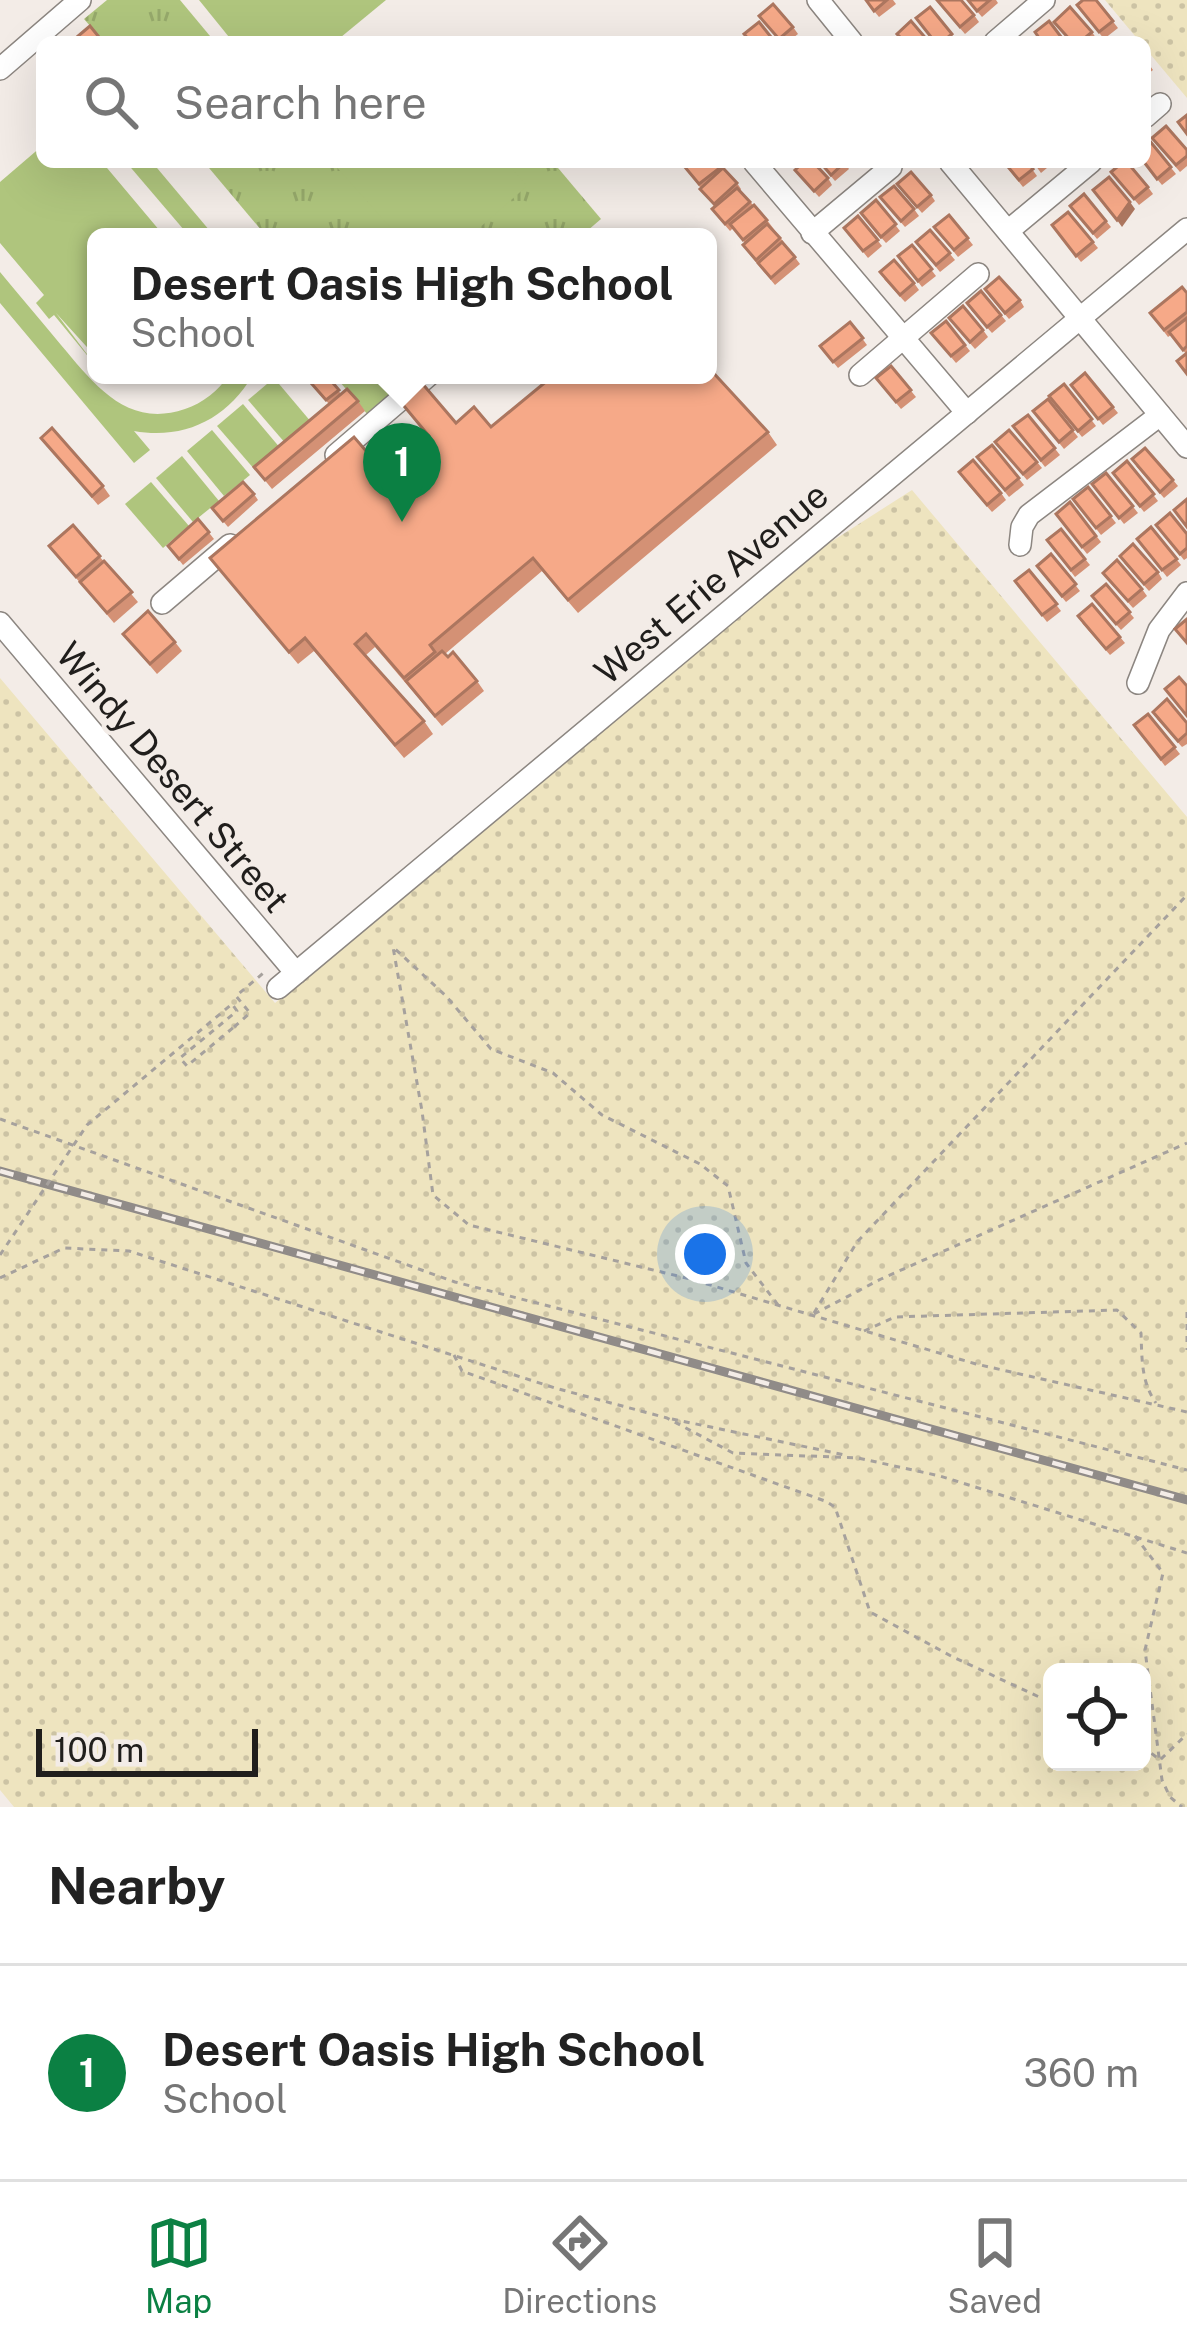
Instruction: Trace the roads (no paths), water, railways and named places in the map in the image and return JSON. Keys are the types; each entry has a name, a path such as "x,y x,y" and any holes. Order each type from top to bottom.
{"street":[{"path":"38,36 80,0"},
{"path":"818,0 846,36"},
{"path":"1001,36 1044,0"},
{"path":"0,69 36,38"},
{"path":"759,168 967,413"},
{"path":"812,232 890,168"},
{"path":"955,168 1187,447"},
{"path":"1008,232 1084,168"},
{"name":"West Erie Avenue","path":"285,973 1187,229"},
{"path":"860,375 978,274"},
{"path":"321,468 419,384"},
{"path":"1020,545 1028,515 1160,415"},
{"path":"162,603 250,528"},
{"path":"1138,683 1159,630 1187,593"},
{"name":"Windy Desert Street","path":"0,623 285,973"}],"railway":[{"path":"0,1171 1187,1500"}],"place":[{"name":"Desert Oasis High School","path":"402,522"}]}
